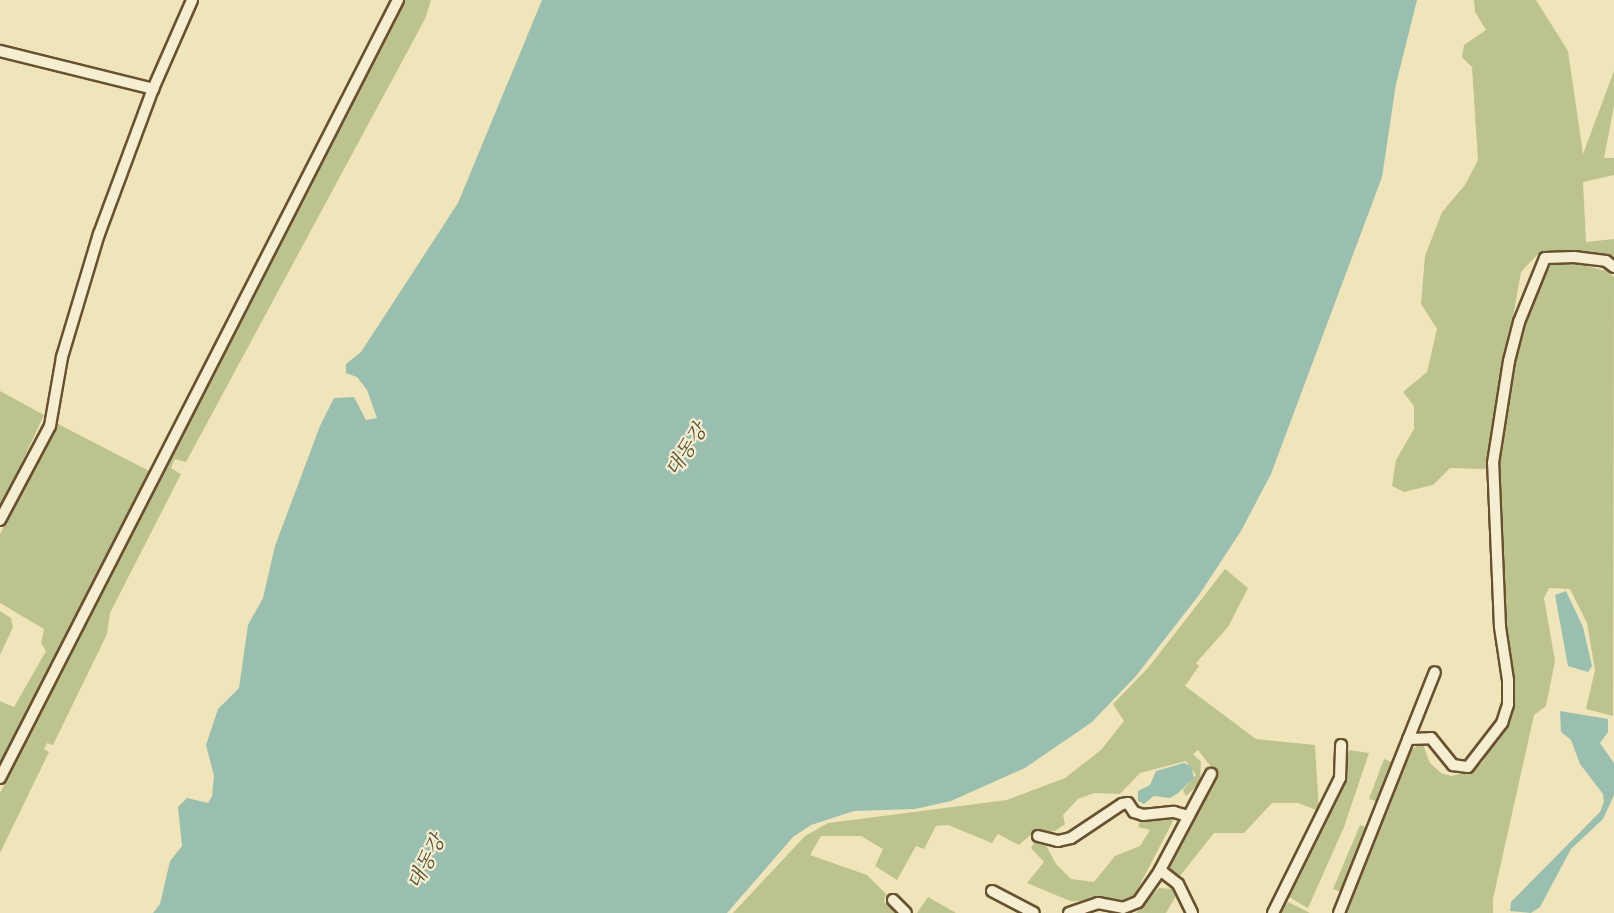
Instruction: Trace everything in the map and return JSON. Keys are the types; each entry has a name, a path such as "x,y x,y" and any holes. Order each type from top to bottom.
{"street":[{"path":"0,520 50,426 62,357 81,291 153,89 192,0"},
{"path":"0,778 398,0"},
{"path":"0,51 153,89"},
{"path":"1408,739 1431,738 1453,765 1468,767 1502,723 1508,704 1508,680 1500,627 1492,463 1509,361 1519,322 1545,258 1585,258 1606,261 1614,267"},
{"path":"1339,913 1435,672"},
{"path":"1273,913 1340,778 1341,746"},
{"path":"1070,913 1103,902 1123,908 1131,905 1147,891 1211,774"},
{"path":"1038,836 1058,842 1071,838 1122,804 1128,803 1134,812 1143,815 1174,812 1188,816"},
{"path":"1160,870 1178,884 1192,913"},
{"path":"992,891 1034,913"},
{"path":"893,900 906,913"}],"green space":[{"path":"405,0 431,0 425,19 186,462 175,459 171,468 181,474 110,613 107,634 53,745 47,743 44,749 49,752 0,853 0,793"},
{"path":"1474,0 1536,0 1568,51 1583,154 1614,71 1614,106 1604,158 1614,158 1614,175 1583,182 1586,242 1614,239 1614,263 1572,253 1538,254 1521,272 1486,469 1450,468 1433,485 1404,492 1392,486 1396,460 1414,429 1414,406 1403,392 1427,372 1437,329 1421,304 1425,256 1442,212 1465,185 1478,160 1472,67 1462,57 1464,45 1486,30 1475,12"},
{"path":"1567,261 1606,271 1614,277 1613,716 1586,709 1595,670 1587,623 1570,589 1549,588 1544,598 1555,661 1546,706 1534,715 1493,899 1493,913 1346,913 1410,751 1422,742 1430,763 1441,773 1451,776 1467,772 1482,763 1507,720 1497,462 1515,357 1528,316 1547,264"},
{"path":"0,391 44,415 0,509"},
{"path":"58,424 151,472 0,764 0,701 14,707 46,651 41,643 44,629 0,603 0,534"},
{"path":"1225,569 1248,588 1228,627 1196,663 1199,666 1185,686 1256,739 1315,745 1319,811 1298,803 1272,803 1244,833 1214,833 1180,876 1173,877 1166,865 1214,777 1212,768 1198,750 1193,754 1201,762 1200,783 1186,796 1183,790 1196,775 1186,761 1140,773 1120,794 1094,793 1078,799 1063,815 1065,824 1055,831 1033,833 1019,845 998,834 992,843 948,825 936,826 924,849 916,846 897,880 875,866 883,849 861,836 821,836 810,855 867,875 886,894 884,902 899,913 733,913 805,836 828,823 1007,800 1065,778 1101,750 1124,721 1113,704 1148,668"},
{"path":"0,611 11,618 13,627 0,655"},
{"path":"1349,750 1369,753 1344,827 1308,908 1289,897 1328,816"},
{"path":"1384,759 1394,763 1379,802 1369,799"},
{"path":"1171,816 1173,821 1134,896 1124,900 1070,901 1027,883 1044,862 1031,848 1036,839 1047,847 1056,864 1071,879 1094,882 1115,856 1140,846 1150,830 1138,827 1141,819"},
{"path":"1360,825 1368,828 1341,892 1333,889"},
{"path":"1159,888 1173,889 1177,894 1166,913 1136,913"},
{"path":"928,897 956,913 917,913"},
{"path":"1288,902 1310,913 1280,913"}],"water":[{"name":"대동강","path":"542,0 1417,0 1396,84 1382,177 1271,474 1241,531 1199,595 1136,676 1092,722 1025,768 951,801 915,809 854,811 811,825 793,837 727,913 153,913 160,904 170,861 182,846 178,807 187,798 208,803 212,796 214,776 206,745 218,709 239,688 248,625 263,598 275,546 320,426 334,398 354,397 366,420 377,418 367,390 357,377 346,373 346,364 361,352 458,203"},
{"path":"1566,591 1583,627 1592,666 1588,672 1568,666 1555,595"},
{"path":"1560,711 1608,719 1608,732 1600,743 1614,763 1614,795 1603,819 1571,849 1540,907 1531,913 1510,911 1511,902 1600,812 1604,802 1603,794 1580,764 1571,740 1561,732"},
{"path":"1184,763 1191,766 1194,778 1178,793 1170,798 1154,796 1144,804 1138,801 1138,791 1150,785 1156,771"}]}
